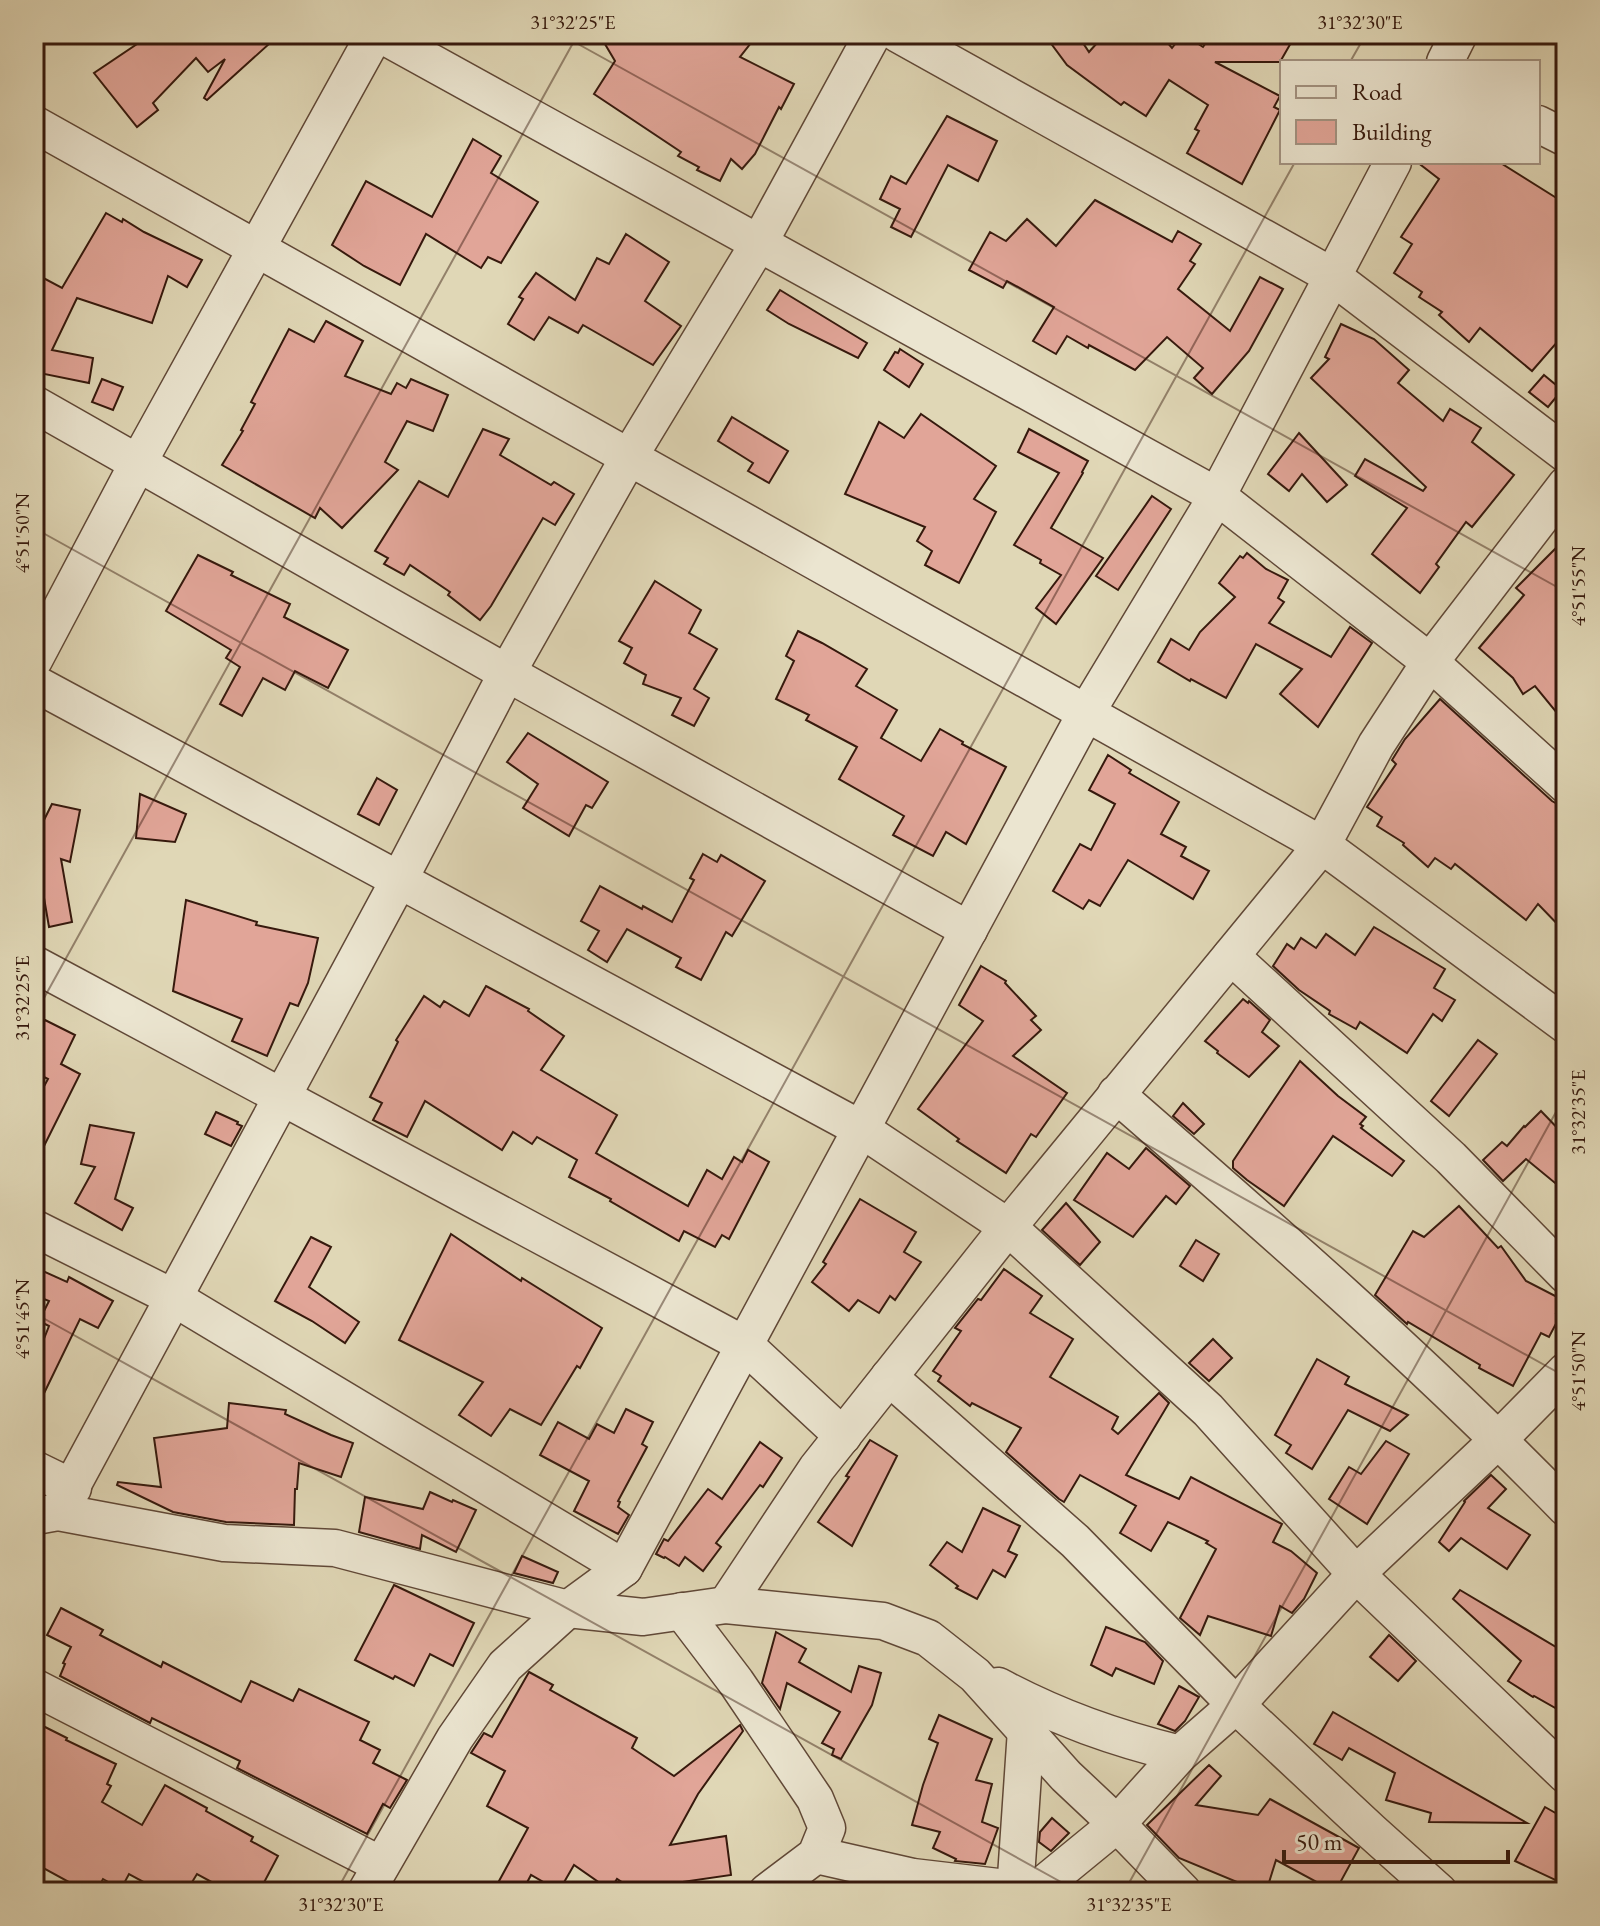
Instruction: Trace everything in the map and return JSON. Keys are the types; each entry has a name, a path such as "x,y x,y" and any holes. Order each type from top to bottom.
{"street":[{"path":"34,660 138,463 378,34 1217,496 1430,662 1566,785"},
{"path":"55,1505 174,1298 507,673 629,457 759,243 873,34"},
{"path":"898,34 1332,276 1566,454"},
{"path":"34,124 1322,845 1566,1025"},
{"path":"1540,125 1566,138"},
{"path":"34,1687 374,1878 455,1738 505,1666 568,1609 624,1568 1086,713 1217,496 1392,164"},
{"path":"34,404 507,673 969,930"},
{"path":"726,1605 817,1468 1008,1227 1322,845 1376,745 1430,662 1562,501"},
{"path":"34,683 861,1129 1008,1227 1208,1410 1356,1574 1566,1775"},
{"path":"1231,956 1451,1158 1566,1275"},
{"path":"34,964 745,1345 843,1436"},
{"path":"1116,1094 1332,1283 1499,1439 1566,1508"},
{"path":"34,1228 174,1298 624,1568"},
{"path":"816,1855 913,1877 1021,1891 1117,1824 1180,1754 1236,1705 1356,1574 1566,1371"},
{"path":"889,1377 1075,1541 1236,1705 1439,1892"},
{"path":"34,1469 55,1505 224,1543 335,1548 568,1609 643,1617 726,1605 883,1621 928,1638 975,1675 1066,1776 1117,1824 1173,1886"},
{"path":"682,1611 736,1682 815,1799 827,1828 816,1855 767,1892"},
{"path":"975,1675 1039,1708 1127,1741 1180,1754"},
{"path":"1021,1891 1026,1730"}],"building":[{"path":"152,34 280,34 207,100 204,98 225,59 208,72 196,58 153,103 158,110 137,127 94,73"},
{"path":"599,34 758,34 740,57 794,84 755,154 742,169 731,159 720,181 697,170 699,167 678,156 681,152 594,94 615,61"},
{"path":"1044,34 1077,34 1089,52 1105,34 1160,34 1172,48 1183,34 1203,47 1212,34 1296,34 1280,62 1215,62 1280,96 1274,107 1280,110 1242,184 1187,153 1208,105 1169,80 1146,116 1124,102 1121,105 1067,65"},
{"path":"947,116 997,141 978,181 948,165 911,237 891,227 900,209 880,199 891,176 906,184"},
{"path":"473,139 501,156 491,173 538,202 501,263 488,257 481,268 426,234 400,285 332,245 366,181 432,217"},
{"path":"1420,164 1502,164 1566,204 1566,332 1532,371 1480,328 1469,342 1439,315 1442,312 1419,297 1422,292 1394,273 1412,244 1401,237 1439,179"},
{"path":"1095,200 1172,242 1178,231 1201,244 1190,261 1195,264 1178,289 1230,331 1260,277 1283,289 1249,351 1212,394 1194,378 1203,368 1167,337 1135,370 1067,336 1056,354 1033,341 1054,307 1007,281 1003,288 969,270 990,232 1006,241 1027,219 1056,246"},
{"path":"106,213 202,260 187,287 168,276 152,323 77,298 52,350 93,358 89,383 40,373 34,383 34,273 62,288"},
{"path":"626,234 669,262 645,301 681,326 653,365 583,325 578,333 549,317 534,340 508,324 523,299 519,297 536,273 575,300 597,258 609,264"},
{"path":"780,290 867,343 858,358 767,310"},
{"path":"326,321 363,341 345,376 391,394 397,383 406,388 411,379 448,395 433,431 407,421 385,462 398,470 342,528 320,508 315,518 222,465 243,431 255,404 251,402 289,329 314,342"},
{"path":"1341,324 1374,339 1409,370 1398,383 1443,421 1450,409 1481,428 1472,442 1514,475 1472,527 1466,522 1420,593 1372,554 1407,508 1355,476 1365,459 1423,491 1426,487 1311,378 1329,359 1325,357"},
{"path":"900,349 923,364 909,387 884,370"},
{"path":"1544,375 1562,390 1548,407 1529,392"},
{"path":"102,379 123,387 113,410 92,402"},
{"path":"921,414 996,466 974,499 996,512 959,583 925,565 932,551 917,541 925,527 845,494 879,422 904,438"},
{"path":"732,417 788,451 769,483 748,471 753,463 718,441"},
{"path":"483,429 509,439 500,455 551,485 554,482 574,494 555,525 543,518 480,620 448,595 450,592 410,565 404,575 384,564 388,558 375,551 419,481 448,497"},
{"path":"1029,429 1088,461 1051,528 1103,558 1056,624 1036,608 1061,575 1014,545 1059,473 1018,452"},
{"path":"1299,433 1347,485 1327,502 1302,474 1289,491 1268,474"},
{"path":"1152,496 1171,509 1118,590 1096,576"},
{"path":"1566,538 1566,724 1535,686 1523,694 1513,678 1479,648 1524,595 1516,588"},
{"path":"1247,553 1266,569 1288,580 1278,598 1284,602 1269,623 1331,657 1350,627 1372,643 1318,727 1280,694 1302,669 1256,644 1226,698 1158,662 1171,639 1189,650 1200,632 1235,597 1219,583 1240,556 1243,558"},
{"path":"198,555 290,604 284,617 348,650 328,688 295,671 285,690 263,678 242,716 220,704 240,667 226,658 231,650 166,611"},
{"path":"655,581 701,610 689,633 717,649 694,689 709,698 694,726 672,715 681,698 643,684 646,675 624,663 632,648 619,641"},
{"path":"798,631 867,669 856,686 897,710 881,738 921,761 940,729 1006,767 966,844 946,832 933,856 893,835 904,816 839,779 857,747 806,720 809,715 776,699 794,661 786,656"},
{"path":"1440,699 1552,801 1566,809 1566,933 1538,904 1526,920 1455,864 1451,869 1435,858 1428,867 1404,843 1377,826 1382,817 1367,807 1396,764 1392,760 1405,739"},
{"path":"528,733 608,782 592,808 586,805 569,836 523,808 538,784 507,762"},
{"path":"1108,755 1131,770 1129,773 1179,802 1161,834 1186,847 1181,856 1209,871 1193,899 1128,860 1100,906 1089,900 1083,909 1053,891 1080,844 1091,850 1115,804 1089,790"},
{"path":"377,778 397,790 379,825 358,814"},
{"path":"140,794 186,814 175,842 136,838"},
{"path":"52,804 80,810 70,862 61,859 72,922 49,927 34,840"},
{"path":"703,854 717,862 721,855 765,881 732,936 726,932 701,980 676,967 681,958 627,929 607,962 588,950 599,931 581,921 600,886 672,922 694,880 690,878"},
{"path":"186,900 257,922 256,925 318,938 308,983 298,1006 290,1003 267,1056 232,1041 242,1019 173,991"},
{"path":"1374,927 1445,969 1434,988 1455,1000 1442,1021 1433,1014 1407,1053 1360,1022 1356,1029 1329,1014 1330,1011 1299,990 1273,966 1287,944 1294,949 1301,938 1316,948 1326,934 1355,955"},
{"path":"981,966 1006,981 1036,1016 1031,1020 1041,1030 1013,1056 1067,1093 1036,1137 1031,1134 1006,1173 957,1141 959,1139 918,1109 983,1021 959,1005"},
{"path":"486,986 529,1009 564,1036 541,1070 617,1115 596,1153 688,1206 707,1170 722,1179 734,1157 742,1162 748,1150 769,1162 729,1239 722,1235 715,1247 684,1231 679,1241 569,1177 577,1160 537,1137 532,1144 513,1132 502,1150 425,1101 407,1137 373,1120 382,1103 370,1097 398,1042 396,1040 424,996 440,1007 444,1001 469,1016"},
{"path":"1243,999 1270,1020 1262,1032 1279,1046 1249,1077 1205,1041"},
{"path":"45,1020 75,1035 61,1064 80,1074 34,1166 34,1105 48,1079 34,1072 34,1041"},
{"path":"1478,1040 1497,1054 1449,1116 1431,1101"},
{"path":"1300,1061 1366,1117 1360,1124 1363,1126 1361,1128 1404,1161 1392,1176 1333,1136 1284,1206 1233,1168 1233,1161"},
{"path":"1183,1103 1204,1124 1194,1134 1173,1116"},
{"path":"1541,1111 1566,1137 1566,1192 1526,1159 1503,1181 1483,1160 1502,1142 1507,1146"},
{"path":"216,1112 242,1126 231,1146 205,1134"},
{"path":"90,1125 134,1133 115,1199 133,1208 122,1230 75,1203 95,1167 81,1164"},
{"path":"1146,1148 1190,1186 1176,1204 1166,1196 1133,1237 1074,1200 1107,1153 1129,1169"},
{"path":"860,1199 916,1232 904,1252 921,1262 895,1300 890,1296 879,1313 858,1300 849,1311 812,1282 826,1264 823,1262"},
{"path":"1066,1203 1100,1242 1080,1265 1042,1230"},
{"path":"1459,1206 1498,1248 1501,1246 1526,1281 1563,1300 1556,1313 1560,1316 1549,1337 1541,1333 1513,1386 1407,1324 1375,1295 1413,1231 1424,1237"},
{"path":"451,1234 521,1281 522,1278 602,1328 580,1368 577,1366 541,1425 510,1409 491,1436 459,1415 483,1382 399,1340"},
{"path":"311,1237 331,1247 309,1287 359,1322 345,1343 275,1301"},
{"path":"1196,1240 1219,1254 1203,1281 1180,1266"},
{"path":"34,1267 67,1282 69,1277 113,1301 98,1328 80,1319 34,1414 34,1364 49,1326 39,1321 49,1301 34,1295"},
{"path":"1004,1269 1042,1296 1030,1313 1073,1339 1050,1377 1118,1417 1112,1429 1118,1434 1159,1393 1169,1403 1126,1475 1179,1499 1191,1477 1282,1524 1273,1542 1291,1551 1317,1573 1304,1599 1292,1613 1280,1606 1271,1636 1208,1616 1200,1635 1180,1618 1216,1549 1206,1543 1208,1541 1168,1522 1151,1551 1120,1533 1136,1506 1080,1475 1064,1502 1006,1452 1021,1428 972,1403 970,1406 938,1381 941,1376 933,1371 961,1331 955,1328"},
{"path":"1213,1339 1232,1358 1209,1381 1189,1363"},
{"path":"1317,1359 1349,1377 1345,1384 1408,1415 1390,1431 1348,1410 1312,1469 1286,1453 1291,1445 1275,1435"},
{"path":"229,1403 286,1410 285,1414 353,1443 341,1477 299,1463 294,1525 226,1522 173,1512 117,1485 118,1482 161,1487 154,1438 227,1428"},
{"path":"626,1409 653,1422 642,1444 647,1447 618,1501 618,1507 629,1515 618,1534 574,1511 589,1481 540,1455 558,1422 589,1439 597,1424 614,1433"},
{"path":"870,1440 897,1456 852,1546 818,1522"},
{"path":"1386,1441 1409,1454 1367,1524 1329,1499 1349,1467 1361,1474"},
{"path":"760,1442 782,1458 763,1487 760,1485 716,1543 721,1547 703,1571 685,1557 679,1566 656,1554 664,1539 668,1541 708,1489 722,1499"},
{"path":"1491,1475 1506,1489 1488,1508 1530,1535 1507,1569 1461,1538 1449,1551 1439,1542 1464,1501"},
{"path":"430,1492 476,1510 456,1552 422,1535 420,1549 359,1532 365,1497 423,1509"},
{"path":"983,1508 1020,1526 1008,1551 1017,1555 1005,1577 993,1570 977,1599 956,1588 958,1586 930,1565 947,1542 962,1552"},
{"path":"522,1556 558,1572 553,1583 514,1573"},
{"path":"394,1585 474,1623 453,1666 430,1654 414,1686 355,1660"},
{"path":"1460,1590 1566,1653 1566,1714 1508,1681 1521,1661 1453,1599"},
{"path":"61,1608 103,1630 100,1635 161,1667 163,1662 241,1702 251,1681 293,1701 299,1689 369,1722 360,1740 380,1750 373,1763 407,1780 390,1808 383,1804 367,1834 237,1768 240,1761 152,1718 150,1723 60,1676 71,1647 47,1635"},
{"path":"1106,1627 1145,1642 1163,1661 1154,1684 1116,1668 1112,1676 1091,1665"},
{"path":"776,1632 806,1649 799,1662 851,1692 859,1666 881,1673 872,1705 841,1759 832,1755 834,1749 822,1743 840,1712 787,1683 780,1709 762,1683"},
{"path":"1389,1635 1416,1661 1398,1681 1370,1657"},
{"path":"529,1672 553,1685 550,1690 637,1738 632,1748 674,1776 740,1725 743,1731 698,1794 670,1845 726,1836 731,1875 668,1884 682,1892 637,1892 617,1879 610,1890 574,1865 559,1891 531,1875 522,1892 493,1892 528,1828 487,1806 505,1771 471,1753 484,1733 492,1737"},
{"path":"1179,1686 1199,1697 1185,1721 1175,1731 1158,1724"},
{"path":"1333,1712 1527,1823 1429,1822 1431,1813 1386,1800 1395,1773 1349,1748 1342,1760 1314,1744"},
{"path":"939,1715 992,1739 976,1780 992,1784 982,1822 998,1828 985,1864 955,1861 933,1848 940,1832 912,1825 938,1743 929,1739"},
{"path":"41,1725 116,1764 107,1784 111,1786 102,1802 142,1825 165,1785 207,1808 206,1811 253,1837 251,1841 278,1856 259,1892 230,1892 197,1874 186,1892 162,1892 129,1874 121,1889 103,1879 96,1892 87,1892 34,1863 34,1737"},
{"path":"1209,1765 1221,1776 1196,1805 1258,1815 1270,1799 1359,1848 1335,1892 1276,1860 1266,1892 1261,1892 1179,1858 1147,1825"},
{"path":"1545,1807 1566,1819 1566,1885 1515,1861"},
{"path":"1052,1818 1069,1833 1051,1851 1039,1842 1040,1832"}]}
